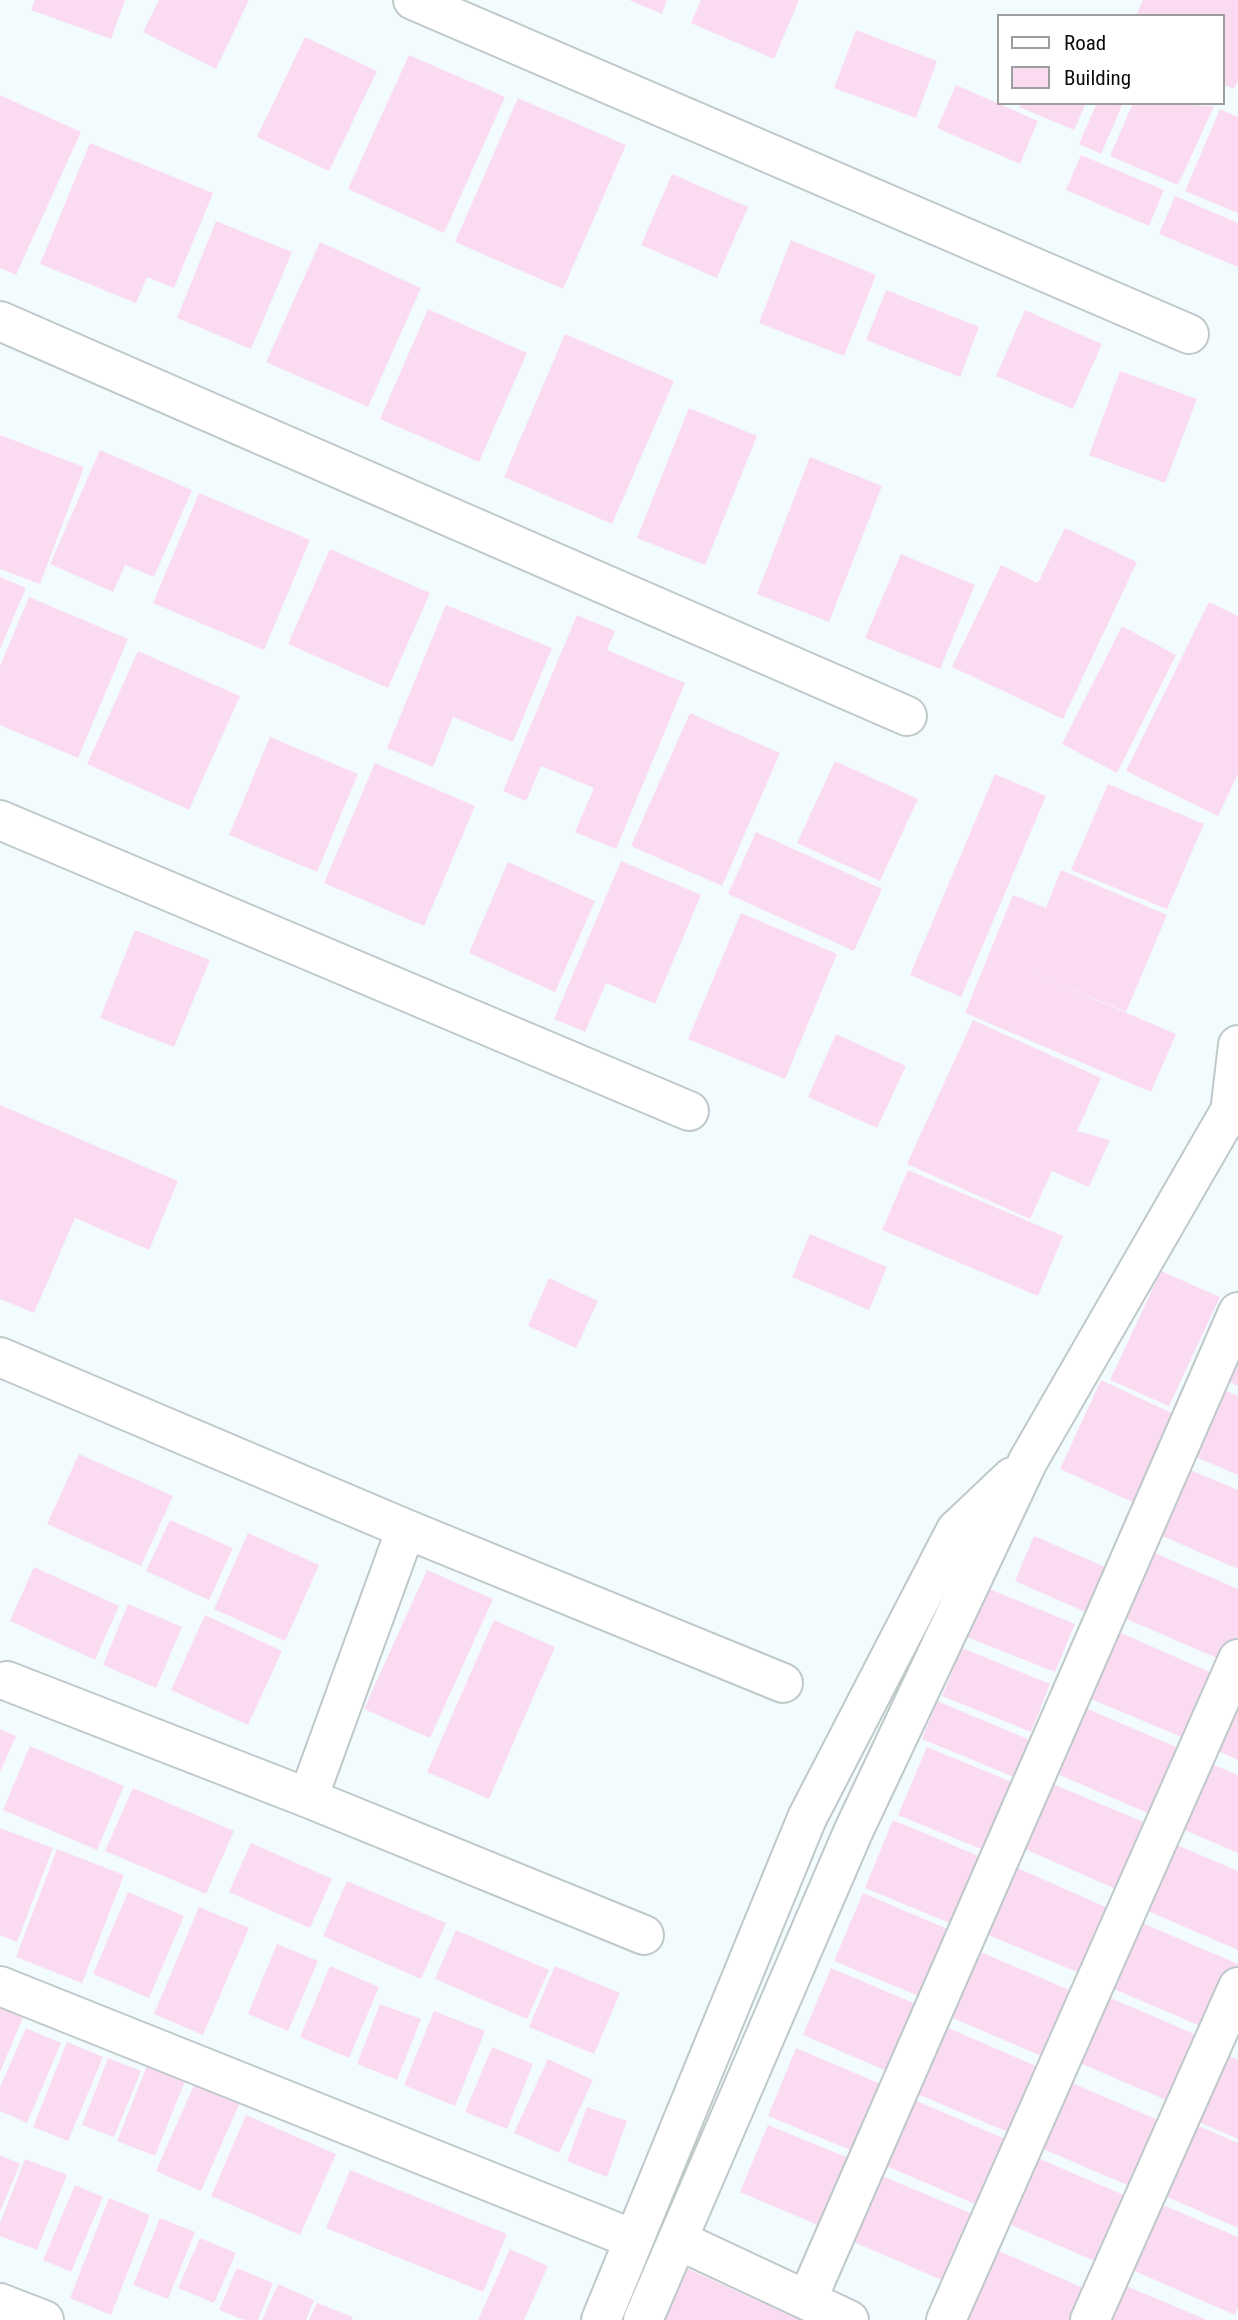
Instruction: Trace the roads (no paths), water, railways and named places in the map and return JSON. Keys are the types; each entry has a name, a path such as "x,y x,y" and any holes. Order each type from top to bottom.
{"street":[{"path":"413,0 1189,334"},
{"path":"0,321 907,716"},
{"path":"0,820 689,1111"},
{"path":"643,2320 853,1832 1028,1461 1236,1103 1238,1045"},
{"path":"807,2300 1238,1312"},
{"path":"0,1357 405,1530 783,1683"},
{"path":"601,2320 807,1818 957,1530 1028,1461"},
{"path":"308,1798 405,1530"},
{"path":"946,2320 1238,1659"},
{"path":"7,1681 308,1798 645,1935"},
{"path":"807,1818 853,1832"},
{"path":"0,1986 633,2239"},
{"path":"1090,2320 1238,1987"},
{"path":"678,2239 849,2320"},
{"path":"0,2303 44,2320"}]}
